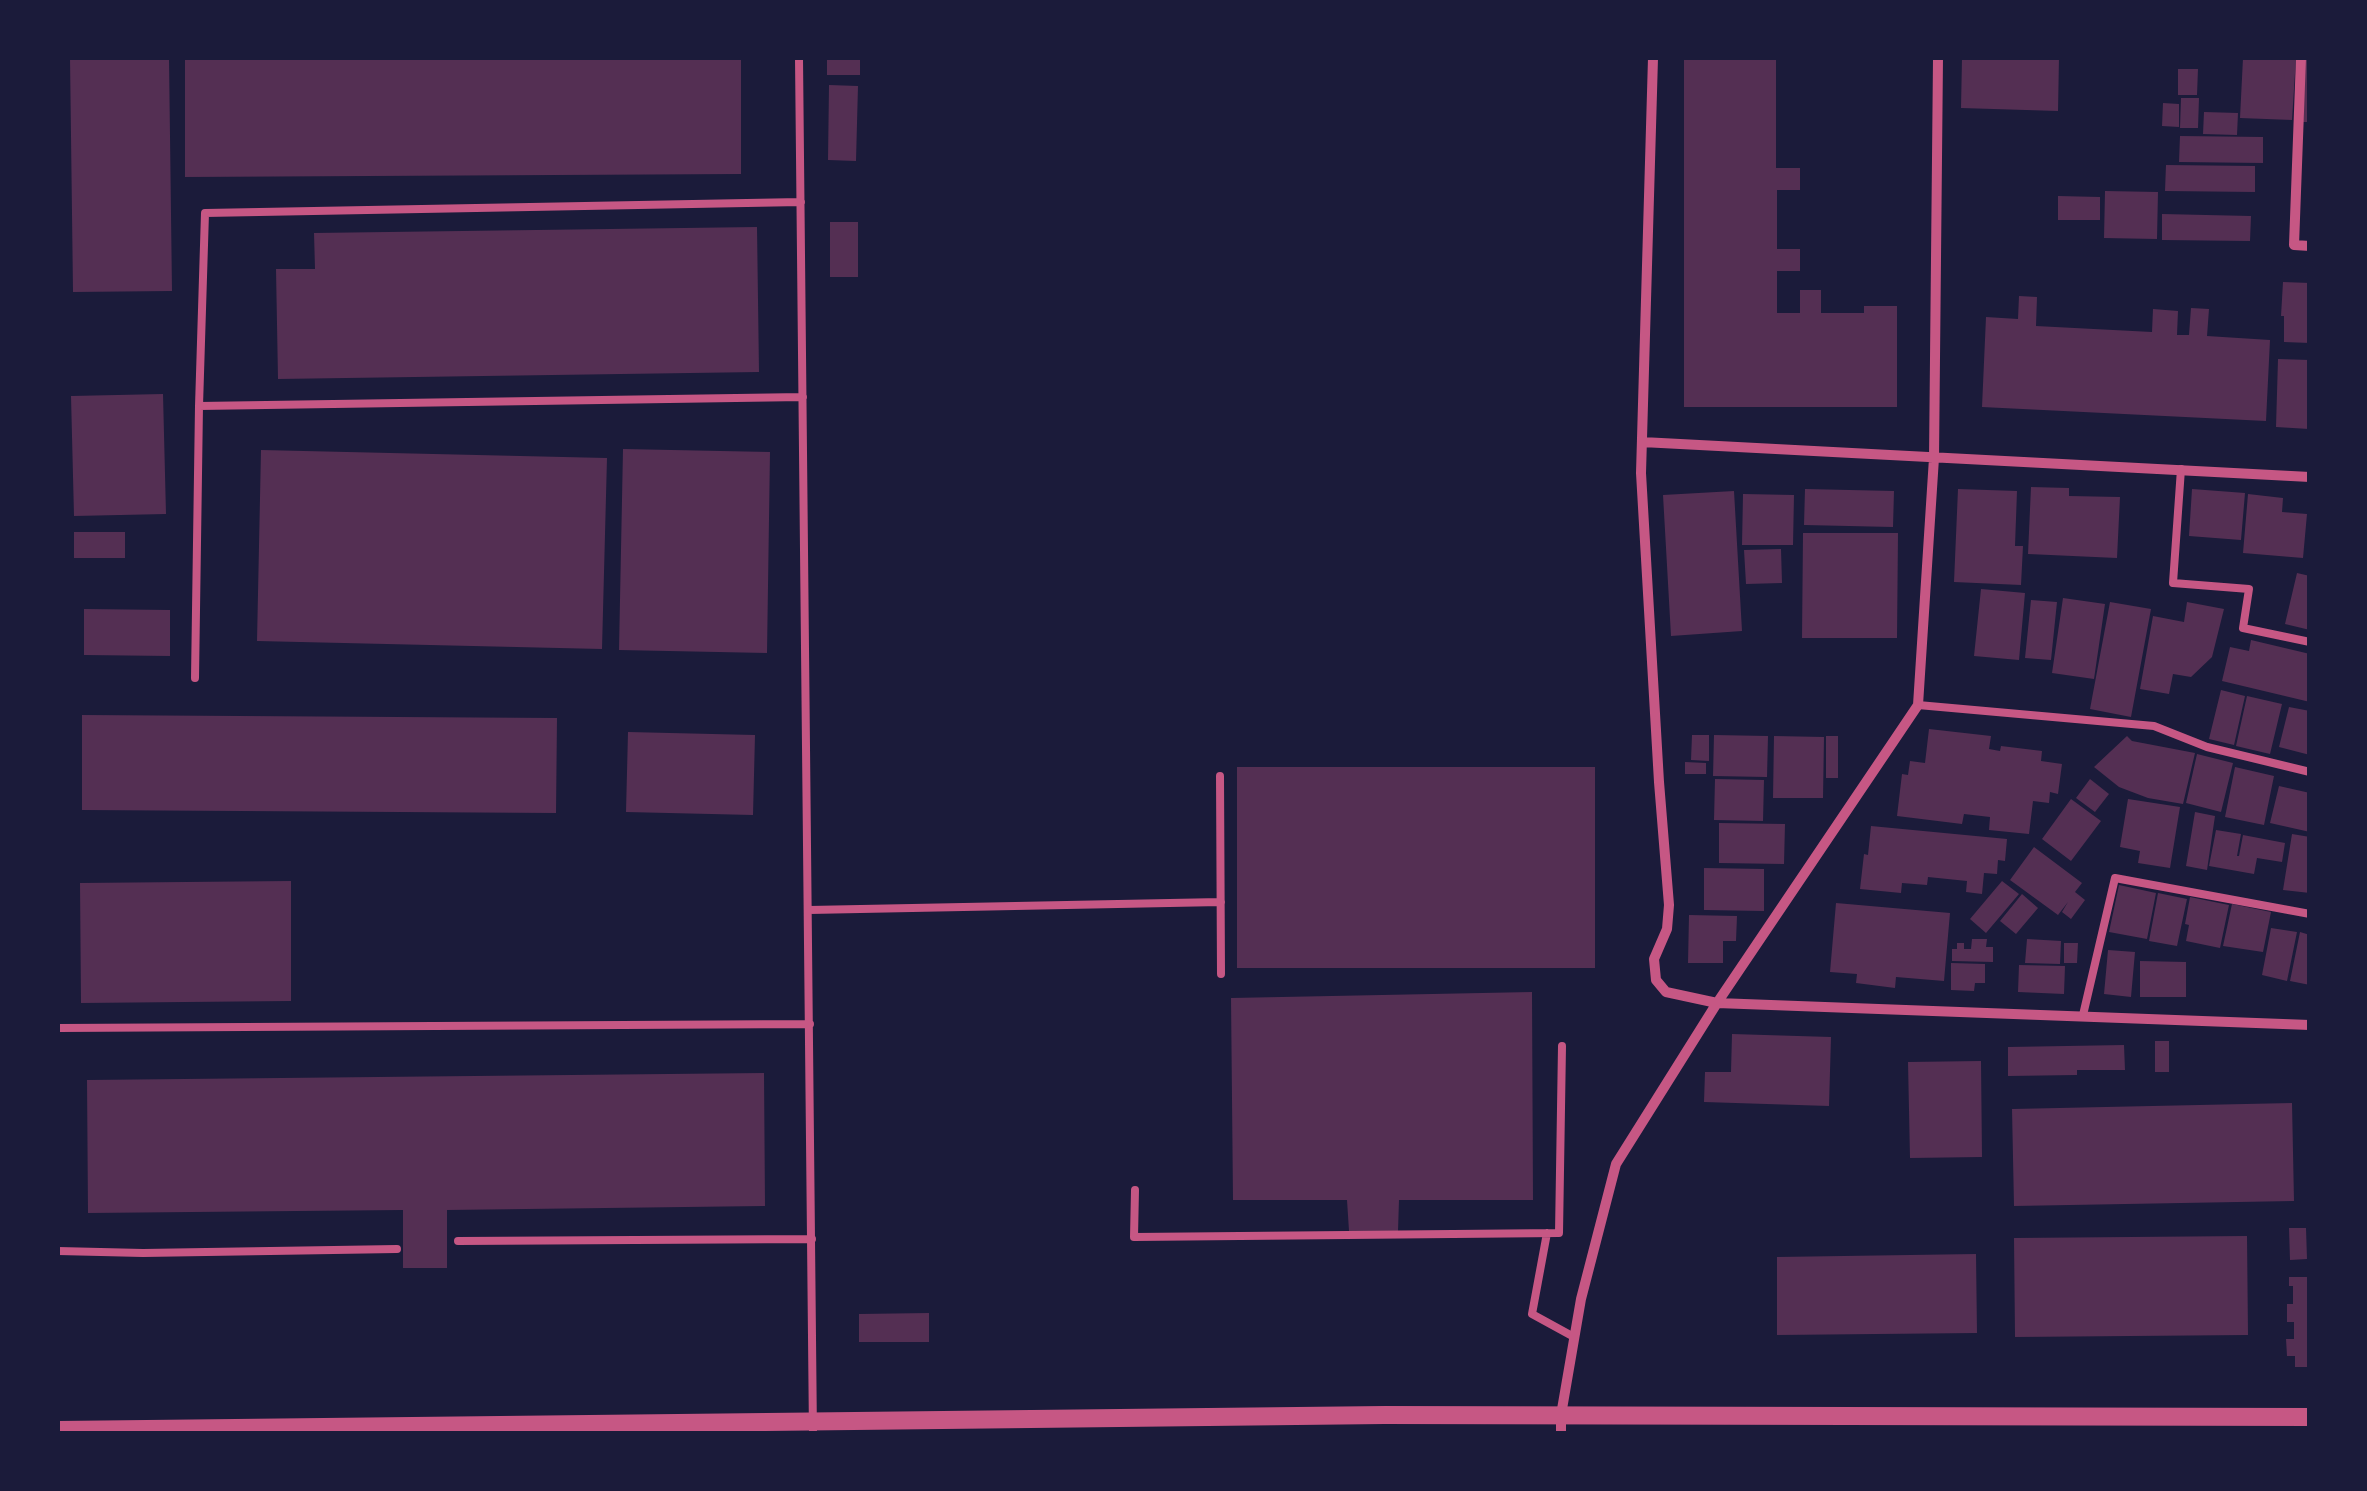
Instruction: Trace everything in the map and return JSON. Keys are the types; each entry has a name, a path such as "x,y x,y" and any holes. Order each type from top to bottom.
{"street":[{"path":"1652,58 1640,474 1670,906 1667,929 1654,959 1656,980 1666,992 1716,1003 2310,1025"},
{"path":"1561,1424 1581,1299 1616,1164 1716,1003 1918,705 1934,458 1938,58"},
{"path":"2302,58 2294,245 2310,246"},
{"path":"1642,442 2310,477"},
{"path":"58,1430 813,1427 1385,1415 1561,1424 2310,1416"}],"lane":[{"path":"799,58 813,1427"},
{"path":"195,678 205,213 801,202"},
{"path":"199,406 803,397"},
{"path":"2181,468 2172,583 2249,589 2244,628 2310,642"},
{"path":"1918,705 2154,726 2207,747 2310,772"},
{"path":"1220,776 1221,974"},
{"path":"2083,1015 2114,878 2310,914"},
{"path":"809,910 1221,902"},
{"path":"58,1028 810,1024"},
{"path":"1135,1190 1134,1237 1559,1232 1562,1046"},
{"path":"1547,1232 1532,1314 1574,1338"},
{"path":"458,1241 812,1239"},
{"path":"58,1251 397,1249"}],"building":[{"path":"70,58 169,58 172,291 73,292"},
{"path":"185,58 741,58 741,174 185,177"},
{"path":"827,58 860,58 860,75 827,75"},
{"path":"1684,58 1776,58 1776,168 1800,168 1800,190 1777,190 1777,249 1800,249 1800,271 1777,271 1777,313 1800,313 1800,290 1821,290 1821,313 1864,313 1864,306 1897,306 1897,407 1684,407"},
{"path":"1962,58 2059,58 2058,111 1961,108"},
{"path":"2243,58 2296,58 2292,120 2240,118"},
{"path":"2305,58 2310,58 2310,122 2303,122"},
{"path":"2178,69 2198,69 2197,95 2178,95"},
{"path":"829,85 858,86 856,161 828,160"},
{"path":"2181,98 2199,98 2198,128 2180,128"},
{"path":"2163,103 2179,104 2179,127 2162,126"},
{"path":"2204,112 2238,113 2237,135 2203,134"},
{"path":"2180,136 2263,137 2263,163 2179,162"},
{"path":"2166,165 2255,166 2255,192 2165,191"},
{"path":"2105,191 2158,192 2157,239 2104,238"},
{"path":"2058,196 2100,197 2100,220 2058,220"},
{"path":"2162,214 2251,216 2250,241 2162,240"},
{"path":"830,222 858,222 858,277 830,277"},
{"path":"757,227 759,372 278,379 276,269 315,269 314,233"},
{"path":"2283,282 2310,283 2310,343 2284,342"},
{"path":"2019,296 2037,297 2036,326 2152,332 2153,309 2178,311 2177,335 2189,335 2191,308 2209,309 2207,336 2270,340 2266,421 1982,407 1986,317 2018,319"},
{"path":"2278,359 2310,360 2309,429 2276,427"},
{"path":"163,394 166,514 74,516 71,396"},
{"path":"623,449 770,452 767,653 619,650"},
{"path":"261,450 607,458 602,649 257,641"},
{"path":"2031,487 2069,488 2069,496 2120,497 2117,558 2028,554"},
{"path":"1805,489 1894,491 1893,527 1804,525"},
{"path":"1958,489 2017,491 2015,546 2023,546 2021,585 1954,582"},
{"path":"2192,489 2245,493 2241,540 2189,536"},
{"path":"1734,491 1742,631 1671,636 1663,495"},
{"path":"1743,494 1794,495 1793,545 1742,545"},
{"path":"2248,494 2283,498 2282,512 2307,514 2303,558 2243,553"},
{"path":"74,532 125,532 125,558 74,558"},
{"path":"1803,533 1898,533 1897,638 1802,638"},
{"path":"1781,549 1782,583 1746,584 1744,550"},
{"path":"2297,573 2310,576 2310,630 2285,624"},
{"path":"1981,589 2025,593 2019,660 1974,656"},
{"path":"2063,598 2105,604 2094,679 2052,673"},
{"path":"2031,600 2057,602 2051,660 2025,658"},
{"path":"2110,602 2151,609 2131,717 2090,709"},
{"path":"2187,602 2224,609 2212,657 2191,677 2173,674 2169,694 2140,689 2153,616 2184,622"},
{"path":"84,609 170,610 170,656 84,655"},
{"path":"2251,640 2310,654 2310,702 2222,681 2230,647 2249,651"},
{"path":"2221,690 2245,696 2234,745 2209,739"},
{"path":"2247,696 2282,704 2270,754 2236,746"},
{"path":"2289,707 2310,711 2310,755 2279,747"},
{"path":"82,715 557,718 556,813 82,810"},
{"path":"1929,729 1991,736 1989,749 2000,751 2001,746 2042,751 2041,761 2062,764 2058,794 2050,792 2049,803 2033,801 2029,834 1989,830 1990,817 1964,814 1962,824 1897,816 1902,774 1908,775 1910,761 1925,763"},
{"path":"628,732 755,735 753,815 626,812"},
{"path":"1692,735 1709,735 1709,761 1691,760"},
{"path":"1714,735 1768,736 1767,777 1713,776"},
{"path":"1774,736 1824,737 1823,798 1773,798"},
{"path":"1826,736 1838,736 1838,778 1826,778"},
{"path":"2127,736 2132,741 2195,753 2183,804 2148,798 2119,787 2094,767"},
{"path":"2197,754 2233,763 2221,812 2186,803"},
{"path":"1685,762 1706,763 1706,774 1685,774"},
{"path":"1237,767 1595,767 1595,968 1237,968"},
{"path":"2235,767 2274,776 2264,825 2225,817"},
{"path":"1715,779 1764,780 1763,821 1714,820"},
{"path":"2090,779 2109,794 2095,812 2076,798"},
{"path":"2279,786 2310,793 2310,832 2270,823"},
{"path":"2071,799 2101,821 2071,861 2042,839"},
{"path":"2128,799 2180,807 2170,868 2138,863 2140,851 2120,847"},
{"path":"2195,812 2215,816 2207,870 2186,866"},
{"path":"1719,823 1785,824 1784,864 1719,863"},
{"path":"1871,826 2007,839 2005,861 1998,860 1997,874 1984,873 1982,894 1966,892 1967,881 1928,877 1927,885 1902,883 1901,893 1860,889"},
{"path":"2216,830 2241,834 2237,856 2243,835 2285,843 2282,862 2257,858 2254,874 2209,866"},
{"path":"2292,834 2310,837 2310,893 2283,890"},
{"path":"2034,847 2082,883 2075,892 2085,900 2071,919 2062,912 2068,902 2058,915 2010,880"},
{"path":"1704,868 1764,869 1764,911 1704,910"},
{"path":"291,881 291,1001 81,1003 80,883"},
{"path":"2002,881 2019,894 1986,933 1970,919"},
{"path":"2119,885 2156,893 2147,939 2109,932"},
{"path":"2158,893 2187,899 2177,946 2149,941"},
{"path":"2022,894 2038,908 2016,934 2000,921"},
{"path":"2190,897 2229,905 2220,948 2186,941"},
{"path":"1836,903 1950,913 1944,981 1896,977 1895,988 1856,983 1857,974 1830,972"},
{"path":"2232,904 2271,912 2263,952 2223,946"},
{"path":"1689,915 1737,916 1736,941 1723,941 1723,963 1688,963"},
{"path":"2271,928 2297,932 2287,981 2262,975"},
{"path":"2300,932 2310,935 2310,985 2290,981"},
{"path":"1972,939 1987,939 1986,947 1993,947 1993,962 1952,961 1952,949 1957,949 1957,943 1971,949"},
{"path":"2027,939 2061,941 2060,964 2025,963"},
{"path":"2064,943 2078,943 2077,963 2064,963"},
{"path":"2108,950 2135,952 2131,997 2104,994"},
{"path":"2140,961 2186,962 2186,997 2140,997"},
{"path":"1951,963 1985,964 1985,983 1975,983 1974,991 1951,990"},
{"path":"2019,965 2065,966 2064,994 2018,992"},
{"path":"1532,992 1533,1200 1399,1200 1398,1231 1349,1231 1347,1200 1233,1200 1231,998"},
{"path":"1732,1034 1831,1037 1829,1106 1704,1102 1705,1072 1731,1072"},
{"path":"2155,1041 2169,1041 2169,1072 2155,1072"},
{"path":"2124,1045 2125,1070 2008,1076 2008,1047"},
{"path":"1981,1061 1982,1157 1910,1158 1908,1062"},
{"path":"764,1073 765,1206 447,1210 447,1268 403,1268 403,1210 88,1213 87,1080"},
{"path":"2292,1103 2294,1201 2014,1206 2012,1109"},
{"path":"2289,1228 2306,1228 2307,1259 2290,1260"},
{"path":"2247,1236 2248,1335 2015,1337 2014,1238"},
{"path":"1976,1254 1977,1333 1777,1335 1777,1257"},
{"path":"2289,1277 2310,1277 2310,1367 2295,1367 2295,1356 2287,1356 2286,1339 2294,1339 2294,1322 2287,1322 2287,1304 2293,1304"},
{"path":"929,1313 929,1342 859,1342 859,1314"}]}
